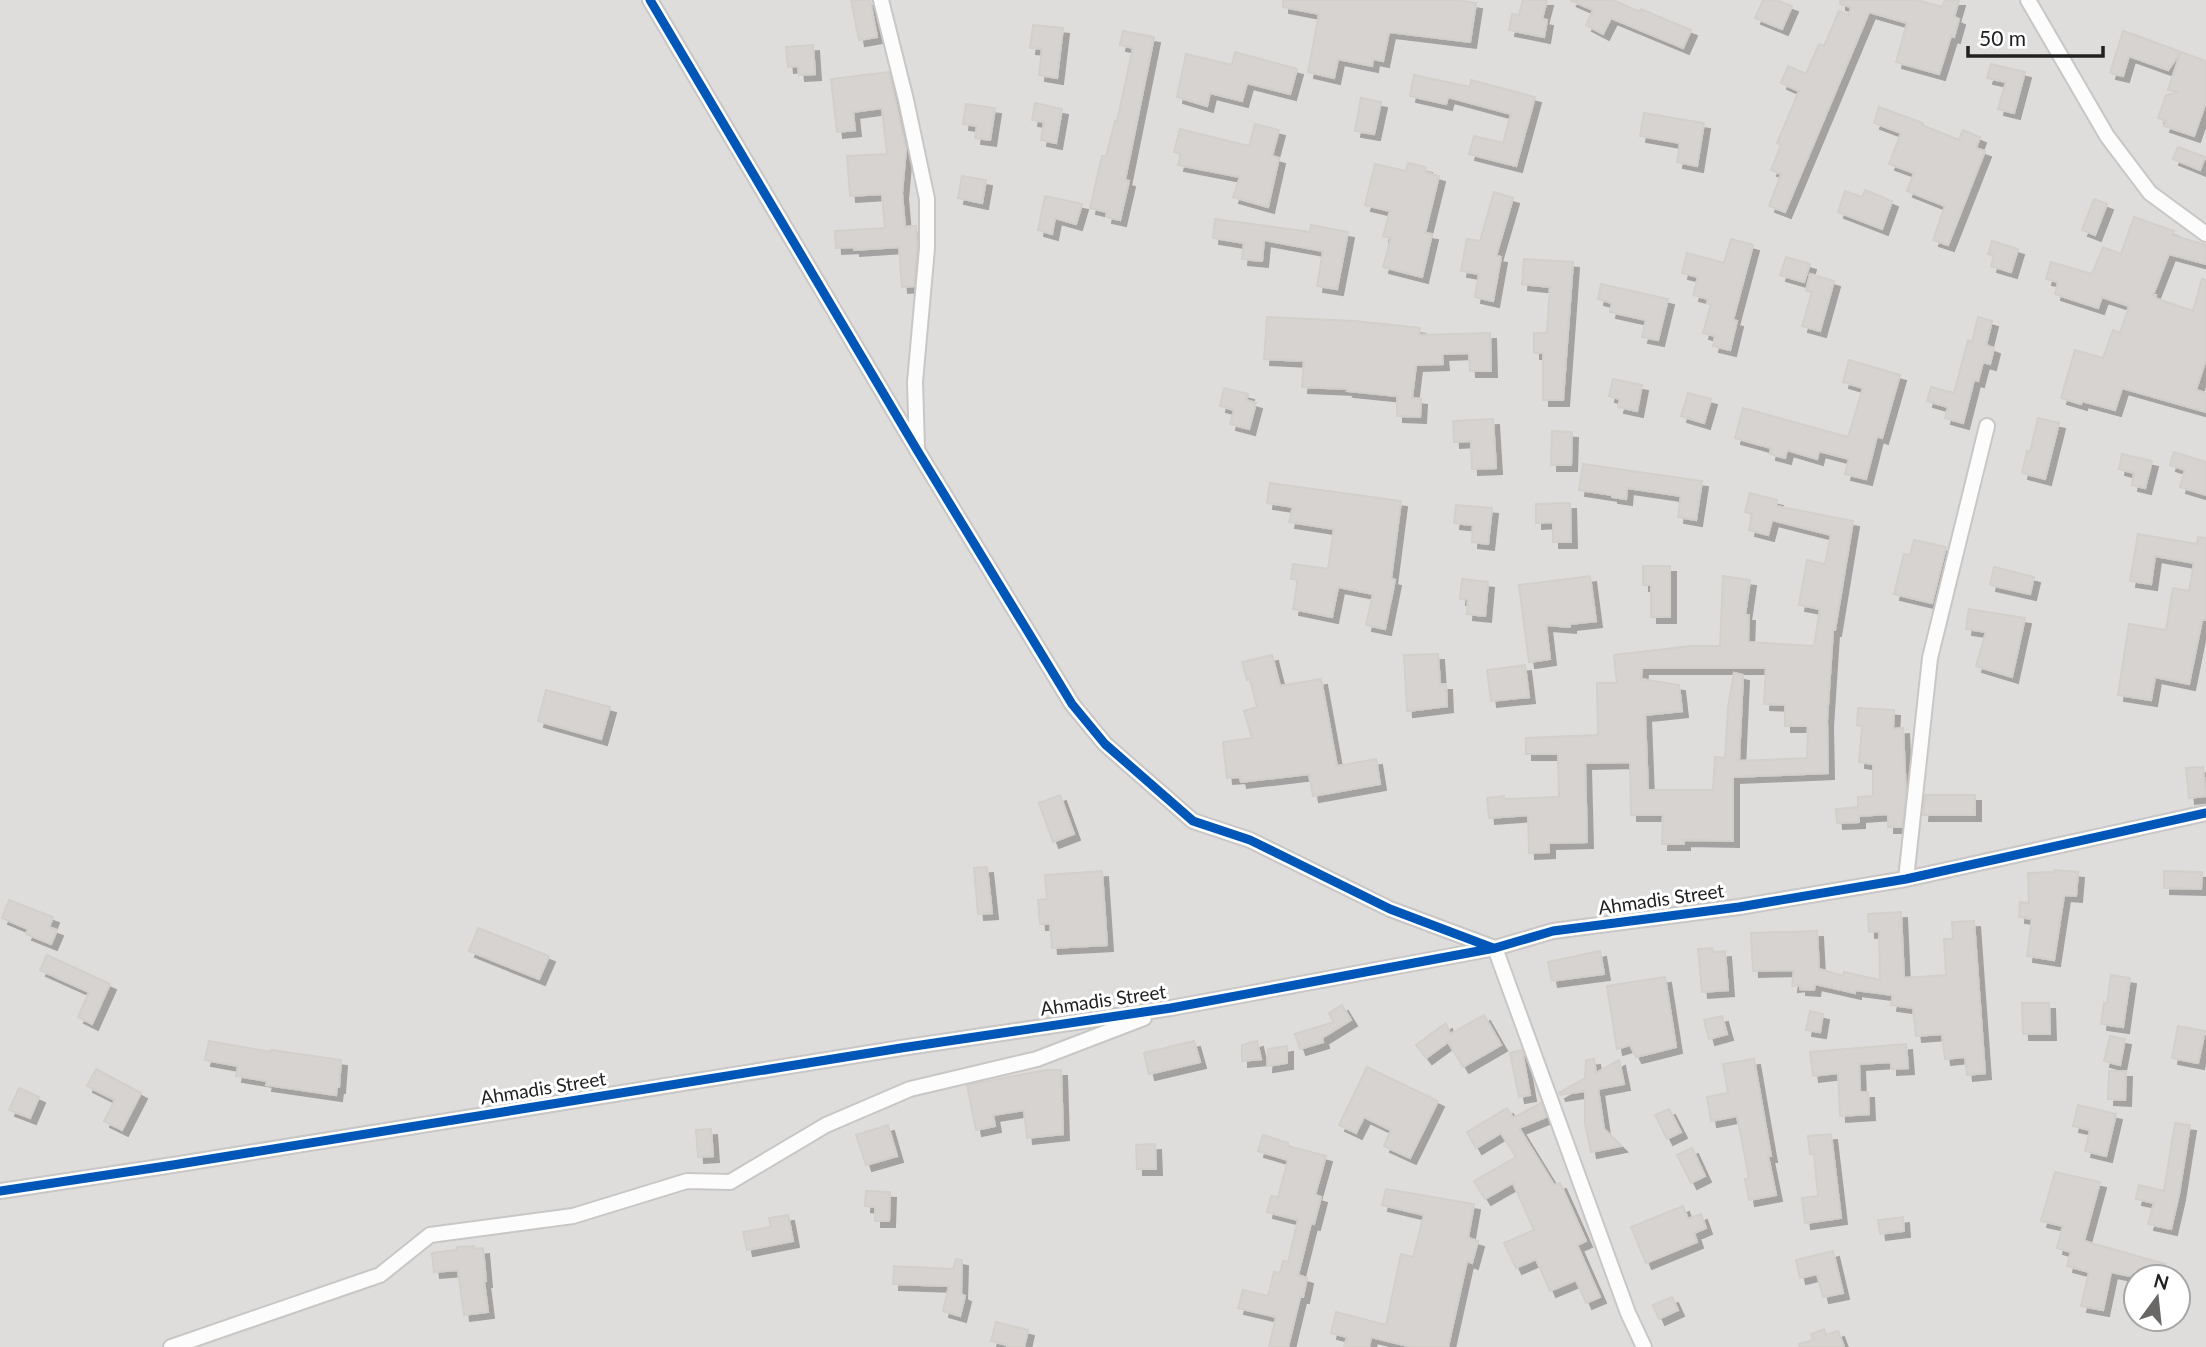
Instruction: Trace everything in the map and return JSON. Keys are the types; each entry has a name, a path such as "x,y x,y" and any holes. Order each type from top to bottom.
{"street":[{"path":"650,0 917,450 1072,704 1104,744 1193,821 1250,840 1390,909 1495,948 1628,1312 1644,1347"},
{"path":"881,0 927,199 927,248 915,382 917,450"},
{"path":"2028,0 2107,136 2150,193 2206,234"},
{"path":"1906,879 1930,658 1987,426"},
{"name":"Ahmadis Street","path":"0,1191 887,1050 1171,1008 1495,948 1553,931 1740,906 1906,879 2206,813"},
{"path":"172,1347 380,1275 430,1235 573,1216 687,1181 730,1182 826,1125 910,1089 1037,1059 1171,1008"}],"shaded area":[{"path":"0,0 2206,0 2206,1347 0,1347"}],"building":[{"path":"851,0 870,0 877,37 859,40"},
{"path":"1283,0 1457,0 1476,3 1470,42 1389,32 1383,61 1373,59 1372,66 1338,59 1334,78 1308,72 1319,14 1283,7"},
{"path":"1523,0 1547,0 1542,19 1547,20 1544,37 1509,30 1512,14 1519,15"},
{"path":"1570,0 1613,0 1691,30 1683,48 1611,18 1603,34 1586,25 1593,10"},
{"path":"1763,0 1776,0 1792,6 1782,29 1755,18"},
{"path":"1840,0 1917,0 1942,7 1945,0 1959,0 1954,17 1959,19 1939,74 1896,62 1907,23 1869,12 1785,212 1769,206 1781,174 1771,170 1781,145 1777,143 1799,91 1781,83 1788,66 1806,74 1819,44 1824,46 1839,11 1849,15 1851,7 1840,4"},
{"path":"1033,25 1063,28 1057,78 1039,75 1042,49 1030,48"},
{"path":"1123,31 1154,37 1125,180 1129,181 1120,220 1106,217 1107,212 1090,208 1102,156 1106,157 1117,121 1133,48 1120,45"},
{"path":"2123,31 2181,52 2168,70 2129,56 2123,76 2110,73"},
{"path":"813,45 815,74 799,75 798,66 788,67 786,47"},
{"path":"1235,52 1297,69 1290,94 1247,83 1242,101 1210,93 1207,106 1177,97 1186,54 1232,65"},
{"path":"2181,52 2206,61 2206,102 2194,136 2164,126 2166,121 2158,118 2166,95 2178,92 2168,90"},
{"path":"1991,64 2025,72 2014,113 1998,109 2006,82 1987,78"},
{"path":"889,72 906,149 902,193 905,227 916,226 914,286 902,287 899,247 854,250 854,247 836,248 835,231 885,228 882,194 850,196 847,156 887,154 882,108 853,112 855,130 837,132 831,79"},
{"path":"1414,75 1470,87 1471,80 1535,97 1516,166 1469,154 1474,136 1503,143 1511,114 1448,97 1446,104 1410,96"},
{"path":"1361,98 1381,102 1374,134 1355,131"},
{"path":"1035,103 1062,109 1056,143 1041,140 1044,122 1032,120"},
{"path":"966,104 995,108 990,140 975,138 977,126 963,124"},
{"path":"1879,107 1959,140 1963,130 1980,137 1976,148 1985,151 1948,245 1933,240 1945,206 1907,191 1914,173 1889,164 1901,133 1874,123"},
{"path":"1644,113 1704,123 1697,166 1677,162 1680,143 1640,136"},
{"path":"1255,124 1279,130 1272,156 1279,158 1268,207 1233,197 1240,177 1178,165 1181,154 1174,152 1180,129 1249,146"},
{"path":"2178,147 2205,157 2200,170 2173,159"},
{"path":"1408,163 1426,167 1425,172 1439,176 1425,233 1432,234 1422,277 1383,267 1391,238 1383,236 1390,211 1365,205 1375,164 1406,171"},
{"path":"962,176 986,180 982,203 958,198"},
{"path":"1865,190 1892,201 1882,229 1838,212 1845,191 1862,197"},
{"path":"1494,192 1513,198 1496,256 1501,257 1493,301 1475,297 1479,274 1461,271 1467,239 1480,241"},
{"path":"1045,196 1082,204 1076,224 1055,218 1052,234 1038,230"},
{"path":"2094,199 2107,204 2095,235 2082,230"},
{"path":"2134,217 2174,231 2172,235 2206,245 2206,264 2169,254 2153,295 2193,311 2202,279 2206,280 2206,359 2196,390 2206,393 2206,412 2122,388 2115,410 2061,398 2075,350 2103,358 2113,330 2120,333 2129,306 2102,297 2098,308 2055,294 2058,282 2046,279 2051,262 2092,274 2103,247 2121,254"},
{"path":"1215,219 1310,232 1311,225 1348,232 1337,289 1317,286 1323,251 1264,240 1262,261 1242,259 1244,243 1213,238"},
{"path":"1731,239 1753,245 1733,320 1737,321 1730,350 1713,346 1715,336 1703,333 1711,304 1707,303 1708,299 1693,295 1698,277 1682,273 1687,253 1724,263"},
{"path":"1992,241 2018,249 2011,272 1991,266 1994,256 1988,254"},
{"path":"1786,257 1810,264 1804,282 1780,275"},
{"path":"1524,259 1573,262 1563,400 1543,400 1543,353 1534,353 1534,333 1547,333 1550,287 1522,284"},
{"path":"1810,274 1834,281 1820,331 1802,326 1812,292 1806,291"},
{"path":"1601,284 1668,299 1658,340 1642,337 1646,320 1610,312 1612,303 1598,299"},
{"path":"1267,317 1355,321 1420,328 1419,335 1490,333 1491,371 1470,371 1469,353 1442,354 1443,364 1416,365 1412,398 1421,399 1420,417 1397,416 1397,396 1347,391 1348,389 1302,387 1304,361 1264,359"},
{"path":"1978,317 1992,321 1986,345 1994,348 1990,364 1983,362 1978,381 1974,380 1963,423 1945,418 1948,407 1927,401 1931,387 1954,393 1968,340 1972,342"},
{"path":"1849,360 1900,375 1882,438 1877,436 1866,479 1845,474 1849,459 1819,451 1817,459 1787,450 1785,458 1770,454 1771,448 1735,438 1743,408 1848,437 1863,388 1843,382"},
{"path":"1613,379 1642,385 1637,411 1618,407 1620,399 1609,396"},
{"path":"1224,388 1248,394 1246,400 1256,403 1249,429 1230,424 1234,410 1220,406"},
{"path":"1688,393 1711,399 1704,423 1681,416"},
{"path":"2038,418 2059,423 2045,479 2022,473"},
{"path":"1493,419 1496,468 1472,469 1471,441 1454,442 1453,421"},
{"path":"1552,431 1572,432 1571,465 1551,465"},
{"path":"2174,452 2206,462 2206,495 2180,487 2185,470 2170,465"},
{"path":"2122,454 2152,461 2145,488 2132,485 2134,473 2119,469"},
{"path":"1583,464 1702,481 1696,520 1678,517 1681,496 1627,488 1626,499 1579,490"},
{"path":"1270,483 1401,501 1391,579 1395,580 1385,629 1366,625 1373,594 1338,587 1332,617 1293,609 1298,580 1291,579 1293,564 1328,569 1334,529 1289,522 1293,507 1267,503"},
{"path":"1750,493 1777,500 1776,506 1853,521 1833,630 1827,721 1828,773 1733,777 1733,841 1684,840 1684,844 1662,844 1663,815 1631,815 1630,762 1585,763 1587,842 1549,843 1549,852 1529,853 1528,815 1489,818 1487,798 1559,797 1558,754 1526,754 1526,738 1598,735 1597,683 1617,683 1614,655 1691,646 1720,646 1723,576 1750,580 1745,615 1749,615 1748,642 1814,646 1820,609 1799,605 1807,560 1825,564 1831,535 1772,520 1768,535 1749,530 1752,514 1745,512","holes":["1642,668 1766,668 1764,704 1785,705 1785,726 1808,726 1807,758 1739,761 1743,675 1734,673 1728,707 1725,758 1715,757 1713,790 1648,790 1645,715 1682,711 1679,685 1641,679"]},
{"path":"1570,503 1571,542 1553,542 1553,522 1536,523 1536,504"},
{"path":"1456,505 1492,508 1488,544 1472,542 1473,525 1454,523"},
{"path":"2138,534 2197,544 2198,537 2206,538 2206,613 2205,620 2202,620 2189,684 2155,677 2151,700 2118,695 2129,624 2166,630 2173,588 2189,591 2194,563 2155,556 2151,584 2130,581"},
{"path":"1914,540 1946,547 1932,603 1894,594 1904,554 1910,555"},
{"path":"1643,566 1670,566 1670,617 1651,617 1651,585 1643,585"},
{"path":"1994,567 2034,577 2030,594 1990,585"},
{"path":"1590,576 1596,621 1570,624 1570,627 1546,625 1550,659 1529,662 1519,585"},
{"path":"1462,579 1488,582 1485,616 1467,614 1468,599 1460,599"},
{"path":"1969,609 2025,618 2012,677 1976,666 1986,632 1966,629"},
{"path":"1438,654 1440,684 1446,684 1447,706 1407,711 1404,655"},
{"path":"1272,655 1280,686 1321,679 1337,766 1376,759 1380,784 1313,796 1309,774 1241,782 1240,777 1227,778 1223,742 1252,738 1244,711 1257,707 1250,679 1247,680 1242,662"},
{"path":"1525,665 1529,697 1491,701 1487,670"},
{"path":"546,690 610,707 601,739 538,721"},
{"path":"1858,708 1894,710 1893,729 1903,728 1906,794 1902,827 1888,827 1888,814 1859,816 1859,822 1837,823 1836,809 1858,807 1858,797 1873,796 1873,764 1859,762 1862,726 1857,725"},
{"path":"2203,767 2206,796 2189,798 2186,768"},
{"path":"1060,795 1074,834 1053,842 1039,803"},
{"path":"1925,795 1975,795 1975,815 1923,815"},
{"path":"987,867 992,913 978,914 974,868"},
{"path":"2055,870 2078,872 2076,896 2064,895 2054,960 2027,956 2032,919 2019,917 2020,902 2029,903 2028,873"},
{"path":"1102,871 1107,945 1052,948 1050,924 1040,924 1038,900 1047,899 1045,875"},
{"path":"2164,871 2202,872 2201,889 2164,888"},
{"path":"9,900 53,917 49,927 57,930 51,944 26,934 28,929 2,918"},
{"path":"1901,912 1904,978 1946,975 1944,939 1953,939 1952,922 1974,921 1985,1073 1967,1075 1965,1057 1945,1059 1942,1034 1916,1036 1913,1008 1891,1005 1893,995 1855,990 1855,993 1815,984 1814,990 1800,989 1800,985 1792,986 1794,970 1753,971 1751,933 1817,931 1819,969 1843,976 1844,972 1880,980 1879,931 1869,932 1868,914"},
{"path":"478,928 549,956 539,979 469,951"},
{"path":"1712,948 1713,952 1725,951 1728,990 1702,992 1698,949"},
{"path":"1600,951 1604,974 1552,981 1548,962"},
{"path":"47,955 110,984 92,1024 78,1017 89,992 40,970"},
{"path":"2111,975 2130,978 2123,1027 2101,1024"},
{"path":"1665,977 1676,1047 1636,1057 1630,1045 1617,1049 1607,986"},
{"path":"2022,1003 2049,1003 2050,1034 2023,1034"},
{"path":"1342,1005 1351,1020 1322,1038 1323,1042 1300,1049 1295,1034 1334,1022 1329,1013"},
{"path":"1810,1011 1823,1014 1820,1032 1806,1030"},
{"path":"1484,1015 1501,1045 1463,1067 1448,1042 1426,1058 1416,1045 1446,1023 1450,1034"},
{"path":"1722,1016 1727,1034 1709,1039 1704,1020"},
{"path":"2178,1026 2205,1031 2198,1063 2172,1058"},
{"path":"2110,1036 2125,1039 2120,1065 2104,1061"},
{"path":"209,1041 341,1060 336,1095 266,1085 267,1081 236,1076 238,1066 205,1060"},
{"path":"1194,1041 1200,1062 1149,1074 1144,1053"},
{"path":"1257,1041 1261,1059 1242,1061 1242,1045"},
{"path":"1906,1044 1908,1068 1891,1069 1891,1062 1859,1064 1860,1092 1868,1092 1869,1114 1840,1116 1838,1073 1813,1076 1810,1052"},
{"path":"1287,1046 1287,1063 1267,1066 1268,1049"},
{"path":"1522,1050 1530,1095 1519,1097 1510,1053"},
{"path":"1594,1059 1596,1073 1619,1060 1624,1084 1598,1089 1604,1129 1621,1146 1591,1152 1585,1124 1585,1091 1559,1093 1585,1078 1586,1060"},
{"path":"1754,1059 1776,1195 1749,1200 1745,1179 1749,1178 1737,1116 1711,1121 1707,1097 1728,1093 1723,1064"},
{"path":"1367,1067 1438,1101 1410,1158 1384,1146 1391,1130 1364,1117 1356,1133 1339,1125"},
{"path":"96,1069 141,1093 122,1130 104,1121 115,1100 87,1086"},
{"path":"1045,1070 1061,1070 1063,1134 1027,1138 1024,1110 993,1115 995,1126 976,1130 967,1085"},
{"path":"2109,1071 2126,1071 2125,1100 2108,1099"},
{"path":"19,1088 39,1097 30,1118 9,1110"},
{"path":"1541,1103 1546,1117 1519,1128 1554,1185 1560,1183 1586,1241 1577,1245 1600,1297 1586,1303 1576,1280 1550,1291 1536,1259 1516,1268 1504,1243 1534,1230 1513,1183 1485,1199 1474,1181 1516,1157 1501,1133 1476,1148 1467,1132 1507,1108 1513,1118"},
{"path":"2078,1105 2116,1114 2106,1156 2085,1151 2090,1130 2073,1126"},
{"path":"1669,1109 1681,1132 1667,1139 1655,1115"},
{"path":"2175,1123 2190,1125 2171,1229 2148,1224 2154,1203 2136,1199 2139,1185 2164,1191"},
{"path":"888,1125 897,1156 866,1165 856,1135"},
{"path":"711,1129 713,1156 698,1157 696,1130"},
{"path":"1831,1134 1841,1218 1805,1223 1802,1198 1818,1196 1814,1154 1810,1154 1808,1136"},
{"path":"1263,1135 1288,1143 1288,1146 1326,1156 1315,1195 1321,1197 1314,1224 1311,1223 1298,1275 1307,1278 1288,1347 1269,1347 1276,1317 1238,1308 1243,1290 1268,1296 1274,1272 1280,1273 1283,1261 1288,1262 1298,1220 1267,1212 1271,1196 1278,1197 1288,1160 1258,1151"},
{"path":"1155,1144 1156,1169 1137,1169 1136,1145"},
{"path":"1692,1148 1705,1176 1691,1183 1677,1155"},
{"path":"2055,1172 2100,1182 2084,1241 2161,1263 2122,1263 2122,1274 2111,1272 2103,1310 2081,1306 2089,1272 2067,1266 2071,1252 2057,1248 2063,1226 2041,1221"},
{"path":"1386,1189 1474,1204 1468,1238 1478,1241 1472,1263 1467,1261 1448,1347 1412,1347 1371,1337 1369,1347 1344,1347 1347,1337 1331,1333 1336,1312 1386,1325 1401,1254 1413,1257 1424,1215 1382,1205"},
{"path":"866,1191 890,1192 889,1221 875,1221 875,1207 865,1206"},
{"path":"1683,1206 1688,1219 1701,1214 1706,1228 1694,1233 1697,1242 1646,1263 1631,1227"},
{"path":"788,1215 793,1241 747,1250 743,1232 771,1227 769,1218"},
{"path":"1903,1217 1904,1231 1880,1234 1878,1220"},
{"path":"474,1246 474,1249 483,1248 488,1312 464,1315 458,1270 434,1272 432,1253"},
{"path":"1833,1251 1843,1293 1823,1297 1817,1274 1800,1278 1796,1260"},
{"path":"956,1259 962,1260 961,1294 965,1296 960,1316 943,1311 949,1286 893,1284 894,1266 953,1269"},
{"path":"1672,1297 1678,1310 1659,1319 1653,1305"},
{"path":"996,1322 1028,1330 1024,1347 1007,1347 991,1341"},
{"path":"1824,1329 1826,1335 1838,1331 1844,1347 1800,1347 1799,1344 1813,1340 1811,1334"}],"cycle path":[{"path":"650,0 917,450 1072,704 1105,744 1193,821 1250,840 1390,909 1493,948"},
{"path":"0,1191 901,1048 1171,1008 1495,948 1553,931 1739,907 1906,879 2206,813"}]}
